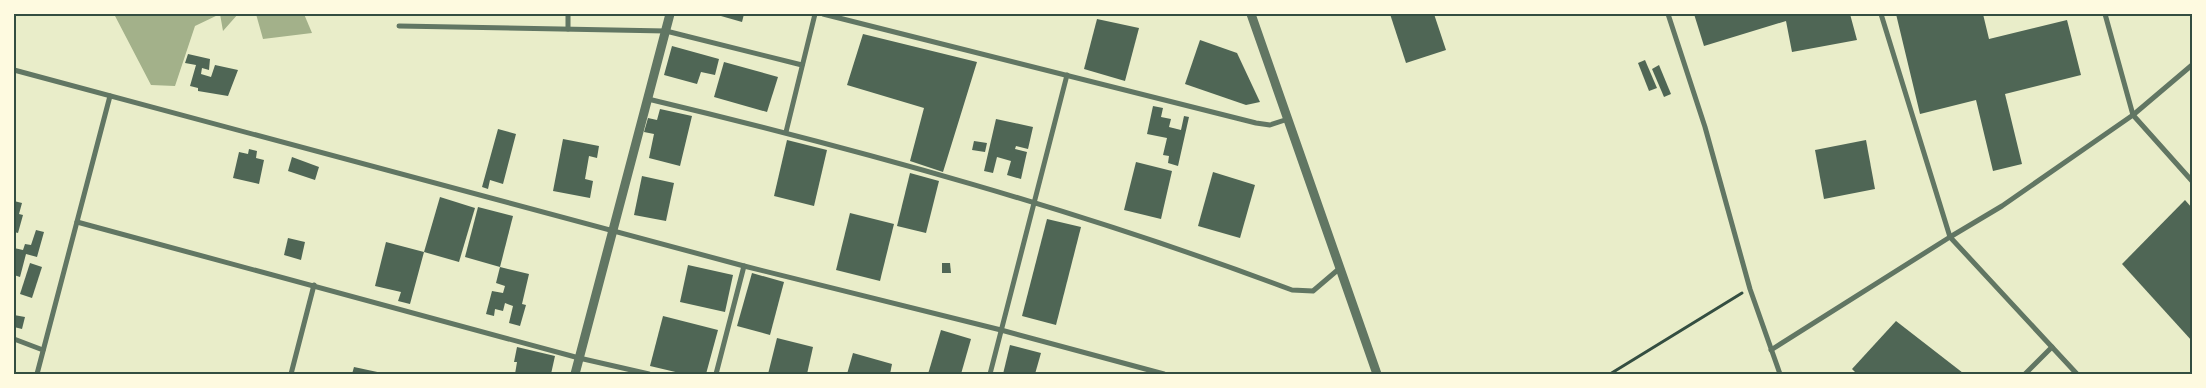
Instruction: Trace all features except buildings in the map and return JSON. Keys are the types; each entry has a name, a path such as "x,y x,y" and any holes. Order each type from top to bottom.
{"street":[{"path":"568,14 568,29"},
{"path":"575,374 670,14"},
{"path":"786,132 815,14"},
{"path":"823,14 1256,123 1270,125 1288,119"},
{"path":"1251,14 1377,374"},
{"path":"1668,14 1705,127 1750,289 1780,374"},
{"path":"1881,14 1950,237 2078,374"},
{"path":"2106,14 2133,115 2192,181"},
{"path":"399,26 666,31 802,65"},
{"path":"1771,350 2002,206 2133,115 2192,65"},
{"path":"14,70 744,266 1002,330 1164,374"},
{"path":"990,374 1067,75"},
{"path":"37,374 110,96"},
{"path":"648,99 786,132 1034,202 1292,290 1313,291 1340,268"},
{"path":"77,222 579,358 649,374"},
{"path":"716,374 744,266"},
{"path":"290,374 314,286"},
{"path":"14,339 43,350"},
{"path":"2026,374 2052,347"}],"path":[{"path":"1610,374 1750,289"}],"shaded area":[{"path":"114,14 220,14 195,26 175,86 151,85"},
{"path":"220,14 238,14 223,31"},
{"path":"256,14 304,14 312,33 263,39"}]}
